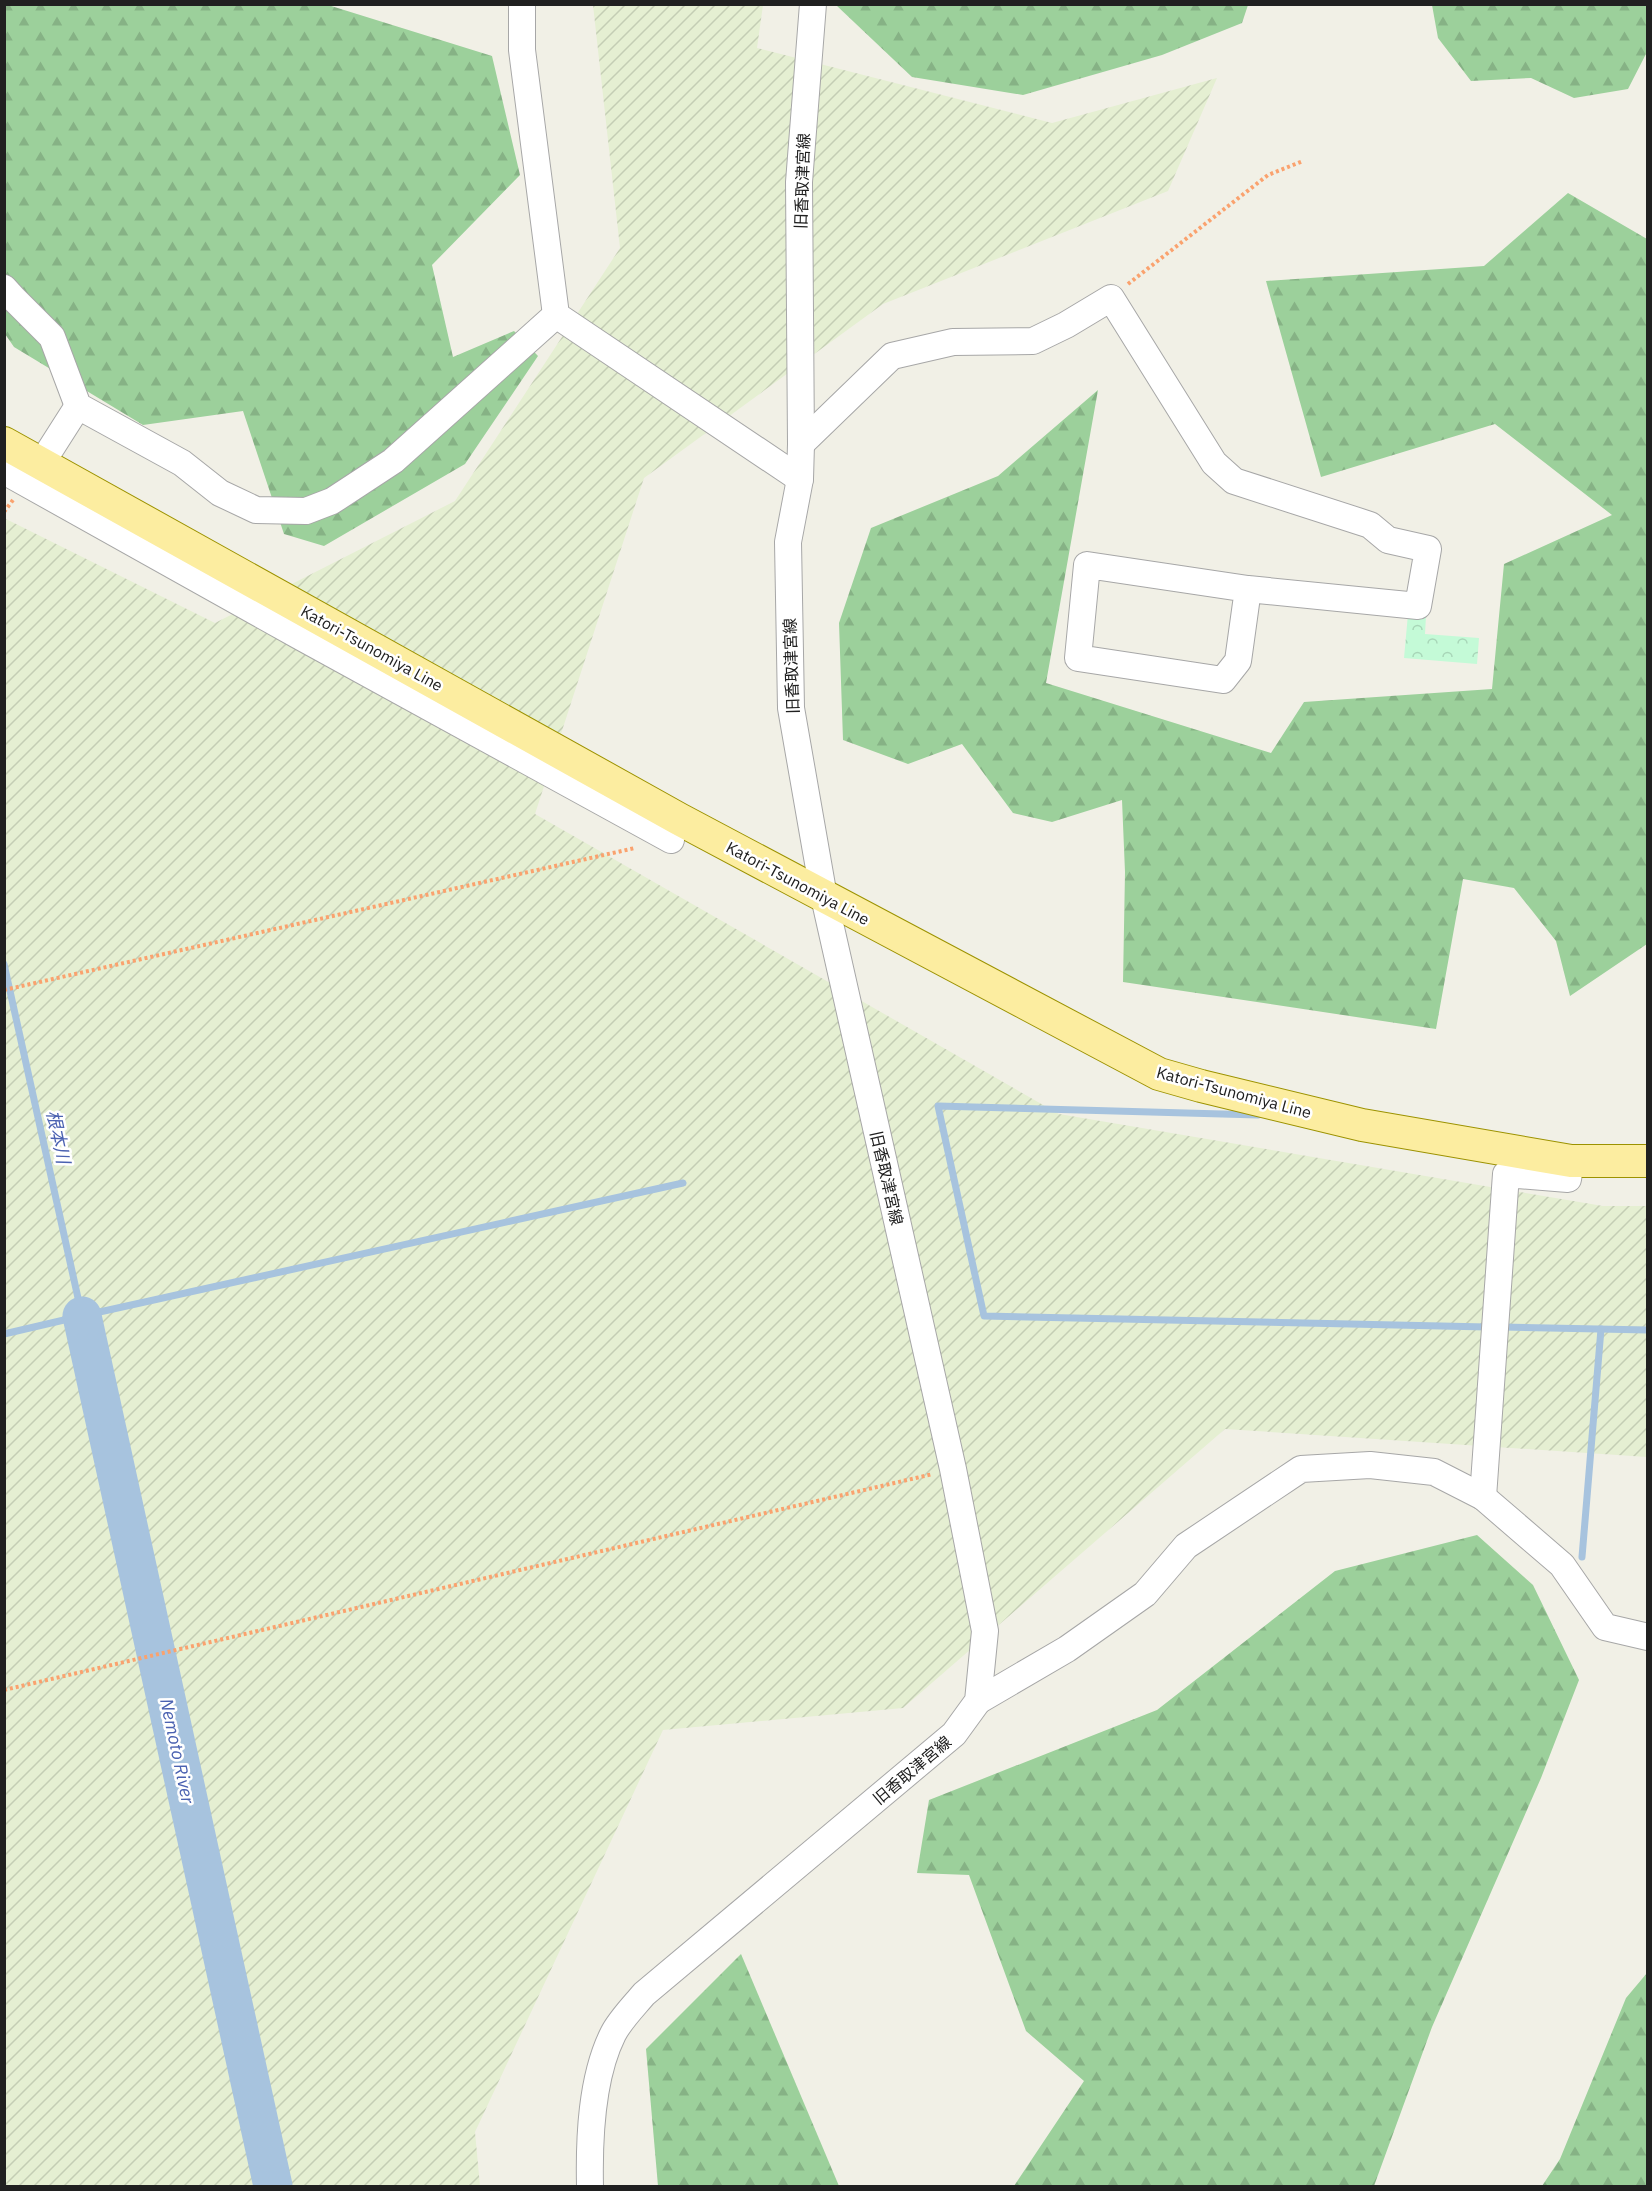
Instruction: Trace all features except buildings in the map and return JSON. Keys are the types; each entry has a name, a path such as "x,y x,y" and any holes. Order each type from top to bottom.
{"main road":[{"name":"Katori-Tsunomiya Line","path":"4,443 679,819 1159,1074 1362,1125 1571,1161 1647,1161"}],"street":[{"path":"522,4 522,50 556,315 800,479"},
{"name":"旧香取津宮線","path":"590,2187 590,2141 598,2077 613,2034 644,1994 954,1734 978,1701 985,1632 953,1469 824,897 791,708 788,542 800,479 801,444 799,183 813,4"},
{"path":"4,288 52,337 78,406 182,463 220,493 256,510 306,511 332,501 393,461 556,315"},
{"path":"801,444 891,356 953,342 1033,340 1066,325 1111,298 1214,463 1234,481 1370,525 1388,540 1428,549 1418,606 1248,589 1087,565 1078,658 1223,680 1238,661 1248,589"},
{"path":"41,464 78,406"},
{"path":"4,471 671,840"},
{"path":"1483,1497 1506,1174 1568,1179 1571,1161"},
{"path":"978,1701 1067,1649 1144,1594 1186,1546 1301,1469 1370,1465 1434,1472 1483,1497 1562,1565 1605,1627 1647,1637"}],"path":[{"path":"1111,298 1166,252 1268,176 1303,161"},
{"path":"4,990 671,840"},
{"path":"4,1690 953,1469"}],"green space":[{"path":"5,5 328,5 492,56 520,175 432,265 453,357 514,331 538,356 465,464 324,546 284,534 243,411 143,425 14,347 5,334"},
{"path":"593,5 763,5 757,48 1052,123 1217,78 1168,191 883,304 644,478 535,814 1059,1114 1603,1206 1647,1206 1647,1457 1225,1429 903,1708 663,1730 475,2132 480,2186 5,2186 4,518 215,623 455,501 620,248"},
{"path":"836,5 1248,5 1242,23 1162,55 1023,95 912,77"},
{"path":"1432,5 1647,5 1647,52 1628,89 1574,98 1531,78 1471,81 1438,38"},
{"path":"1568,193 1647,239 1647,944 1570,996 1556,941 1514,888 1463,879 1436,1029 1123,982 1125,872 1122,800 1052,822 1013,813 962,744 908,764 843,740 839,623 871,528 998,476 1098,390 1046,683 1271,753 1304,702 1492,689 1504,564 1612,515 1495,424 1321,477 1266,281 1484,266"},
{"path":"1408,614 1426,616 1425,634 1479,638 1477,664 1404,658"},
{"path":"1477,1535 1533,1585 1579,1680 1541,1778 1432,2027 1374,2186 1014,2186 1084,2081 1026,2031 969,1875 917,1873 929,1800 1157,1710 1335,1571"},
{"path":"741,1954 839,2186 658,2186 646,2049"},
{"path":"1647,1973 1647,2186 1542,2186 1560,2159 1626,1998"}],"waterway":[{"name":"根本川","path":"4,964 82,1316"},
{"path":"1258,1115 938,1106 984,1316 1487,1327"},
{"path":"95,1313 683,1183"},
{"name":"Nemoto River","path":"82,1316 273,2186"},
{"path":"4,1334 64,1320"},
{"path":"1503,1327 1648,1330"},
{"path":"1582,1557 1601,1329"}]}
